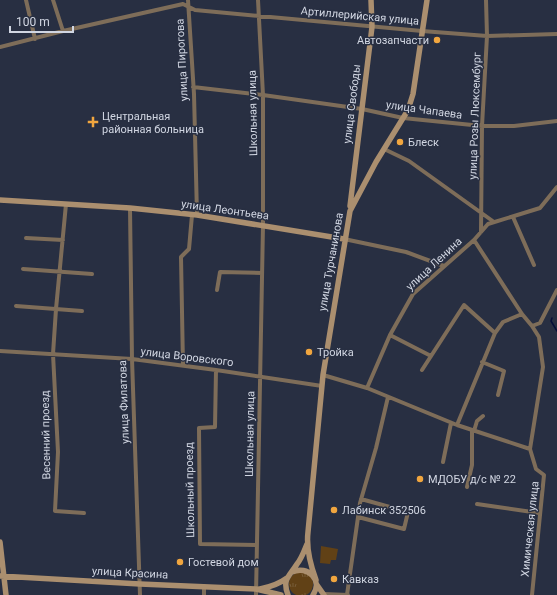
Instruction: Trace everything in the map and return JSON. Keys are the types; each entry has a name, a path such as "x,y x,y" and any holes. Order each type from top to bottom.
{"street":[{"path":"26,0 34,39"},
{"path":"53,0 63,31"},
{"name":"улица Пирогова","path":"183,366 181,257 189,249 194,215 193,88 188,0"},
{"name":"Школьная улица","path":"257,591 263,225 263,95 258,0"},
{"name":"улица Свободы","path":"350,211 372,27 371,0"},
{"name":"улица Турчанинова","path":"323,595 316,582 309,562 307,544 323,375 344,239 350,211 384,149 408,110 413,94 427,0"},
{"name":"улица Розы Люксембург","path":"481,233 482,126 487,36 486,0"},
{"name":"Артиллерийская улица","path":"0,47 183,4 196,10 372,27 487,36 557,34"},
{"name":"улица Чапаева","path":"193,88 263,95 362,109 403,118 482,126 514,126 557,121"},
{"path":"384,149 410,161 494,222"},
{"name":"улица Ленина","path":"367,388 390,335 414,294 474,240 488,224 540,208 557,187"},
{"name":"улица Леонтьева","path":"0,200 130,208 263,225 344,239 406,252 444,266"},
{"path":"53,354 66,204"},
{"name":"улица Филатова","path":"130,208 132,360 140,595"},
{"path":"512,216 534,265"},
{"path":"26,238 63,240"},
{"name":"Химическая улица","path":"474,240 522,314 539,337 543,367 530,449 536,469 544,475 539,512 532,595"},
{"path":"23,268 92,274"},
{"path":"217,290 220,272 262,273"},
{"path":"532,326 540,323 557,290"},
{"path":"422,370 464,305 495,332"},
{"path":"16,306 82,311"},
{"path":"456,425 495,332 503,322 522,314"},
{"path":"390,335 431,356"},
{"name":"улица Воровского","path":"0,351 132,360 216,370 322,386"},
{"name":"Весенний проезд","path":"53,354 58,452 55,511 84,513"},
{"path":"482,362 504,370 498,395"},
{"name":"Школьный проезд","path":"216,370 215,427 198,428 200,544 257,545"},
{"path":"323,375 367,388 456,425 530,449"},
{"path":"323,595 348,595 361,499 376,448 388,397"},
{"path":"467,488 472,465 473,431 477,420 483,416"},
{"path":"443,462 451,423"},
{"path":"358,517 404,529 408,512 361,499"},
{"path":"477,504 539,512"},
{"path":"0,542 2,576 6,595"},
{"name":"улица Турчанинова","path":"289,575 301,559 307,544"},
{"path":"288,595 285,584 289,575 298,570 309,572 316,582 313,595"},
{"name":"улица Красина","path":"257,591 281,582 289,575"},
{"name":"улица Красина","path":"2,576 204,586 281,595"},
{"path":"204,586 204,595"}],"green space":[{"path":"321,546 338,549 336,560 331,560 330,564 320,563"},
{"path":"301,572 310,575 313,584 310,593 301,596 292,593 289,584 292,575"}],"waterway":[{"path":"552,318 551,321 557,331"}],"place":[{"name":"Автозапчасти","path":"437,40"},
{"name":"Центральная районная больница","path":"93,122"},
{"name":"Блеск","path":"400,142"},
{"name":"Тройка","path":"309,352"},
{"name":"МДОБУ д/с № 22","path":"420,479"},
{"name":"Лабинск 352506","path":"334,510"},
{"name":"Гостевой дом","path":"180,562"},
{"name":"Кавказ","path":"334,579"}]}
